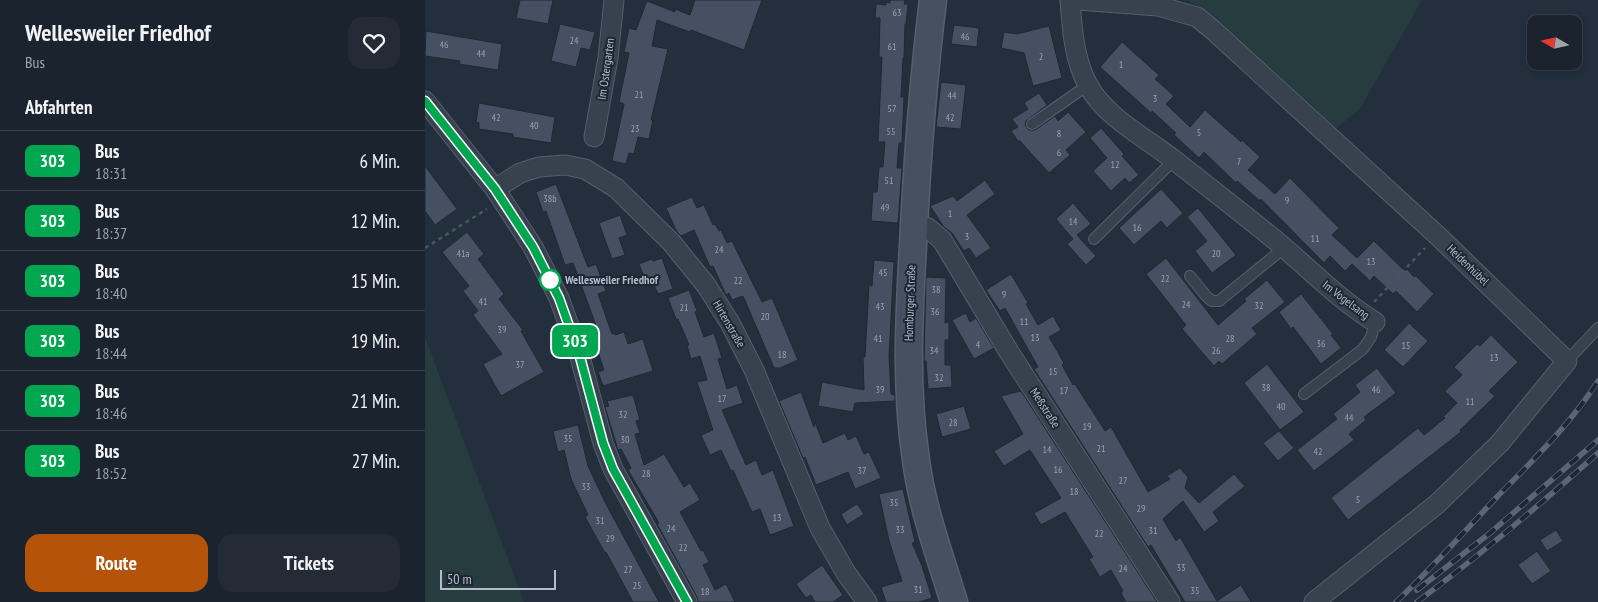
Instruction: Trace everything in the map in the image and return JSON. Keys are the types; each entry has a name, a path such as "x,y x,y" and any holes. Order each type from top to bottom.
{"main road":[{"name":"Homburger Straße","path":"933,0 923,85 914,222 908,334 910,406 916,461 924,500 954,602"}],"street":[{"name":"Im Ostergarten","path":"594,137 608,58 614,0"},
{"name":"Im Vogelsang","path":"1070,0 1072,28 1077,54 1088,85 1099,101 1284,248 1336,295 1369,318"},
{"name":"Heidenhübel","path":"1078,0 1159,3 1197,17 1438,236 1567,361"},
{"path":"425,101 497,193 533,247 559,298 580,357 603,443 613,469 687,602"},
{"name":"Hirtenstraße","path":"497,193 520,173 539,167 565,165 585,169 615,188 671,242 706,285 730,323 754,370 821,528 846,573 867,602"},
{"name":"Meßstraße","path":"914,222 928,228 942,240 1009,352 1171,602"},
{"path":"1314,602 1437,504 1501,443 1567,361"}],"lane":[{"path":"1032,124 1088,85"},
{"path":"1094,238 1173,160"},
{"path":"1190,276 1207,297 1213,301 1219,301 1284,248"},
{"name":"Im Vogelsang","path":"1304,394 1363,349 1371,337 1369,318"},
{"path":"1567,361 1598,328"}],"path":[{"path":"425,248 485,211 497,193"},
{"path":"1369,318 1438,236"}],"green space":[{"path":"1187,0 1422,0 1359,110 1336,128 1214,16"},
{"path":"425,337 524,602 425,602"}],"building":[{"path":"520,0 553,0 548,24 516,18"},
{"path":"695,0 762,0 744,50 691,30 690,32 657,20 652,46 668,49 651,120 653,120 649,139 638,137 634,154 629,153 626,164 612,161 624,104 619,102 629,53 624,52 629,28 636,30 647,1 675,12 675,9 690,15"},
{"path":"890,0 905,0 904,4 908,4 901,97 904,97 902,143 899,143 897,168 902,168 898,223 871,221 873,192 877,192 879,167 883,167 885,142 878,142 882,57 879,57 880,18 875,18 876,4 886,5 886,2 890,3"},
{"path":"560,24 595,32 590,50 581,48 576,67 551,61"},
{"path":"954,25 979,28 977,47 951,44"},
{"path":"1049,26 1062,78 1033,86 1024,53 1001,48 1004,32 1017,34"},
{"path":"426,31 502,44 498,70 459,64 460,61 425,56"},
{"path":"1122,42 1159,75 1155,79 1174,96 1166,104 1190,127 1205,110 1260,157 1248,170 1275,194 1290,178 1339,228 1332,235 1357,258 1374,241 1405,271 1407,269 1414,277 1416,276 1434,294 1417,312 1396,291 1393,294 1374,276 1370,281 1352,264 1345,271 1330,256 1324,263 1261,199 1260,201 1237,181 1236,183 1204,152 1199,158 1174,135 1176,133 1100,67"},
{"path":"941,82 966,85 961,129 936,127"},
{"path":"1039,93 1047,105 1026,121 1025,125 1029,130 1035,130 1055,116 1058,121 1068,112 1086,132 1066,150 1070,155 1049,173 1018,141 1011,131 1018,127 1012,119 1028,109 1024,103"},
{"path":"479,103 555,117 551,143 513,137 513,134 479,129 479,123 476,122"},
{"path":"1101,128 1124,154 1122,156 1139,175 1129,183 1125,178 1111,191 1093,171 1107,158 1090,138"},
{"path":"425,166 457,209 435,225 425,211"},
{"path":"985,180 995,194 967,215 991,248 976,258 969,248 964,251 930,206 953,196 957,201"},
{"path":"556,184 588,267 596,264 606,291 598,294 612,334 624,332 628,344 643,339 653,371 603,386 598,372 604,370 594,340 600,338 593,317 573,263 565,265 546,211 543,212 536,192"},
{"path":"1161,189 1183,213 1167,228 1161,221 1134,245 1119,228"},
{"path":"692,197 697,208 704,205 713,225 715,224 719,231 721,230 727,243 732,241 762,302 772,298 798,360 780,368 774,368 743,296 732,300 729,293 726,295 713,266 710,267 694,230 681,236 677,232 666,208"},
{"path":"1073,203 1091,224 1077,235 1096,256 1086,265 1067,244 1073,239 1056,219"},
{"path":"1198,208 1236,255 1212,273 1195,251 1207,241 1187,217"},
{"path":"620,215 627,235 619,238 625,255 612,259 599,223"},
{"path":"467,232 484,254 478,259 504,294 499,299 523,330 521,331 544,372 501,396 483,364 502,354 473,315 478,311 463,291 469,286 442,252"},
{"path":"662,258 673,289 658,294 654,285 648,287 639,264 652,259 653,261"},
{"path":"1166,258 1218,325 1246,301 1244,299 1267,280 1285,302 1252,328 1257,334 1222,364 1219,361 1214,366 1182,329 1186,325 1146,274"},
{"path":"874,260 894,262 889,356 891,394 895,395 895,401 855,403 853,412 818,406 822,382 864,390 863,357 865,357 869,285 872,286"},
{"path":"1011,274 1038,325 1053,316 1061,330 1049,337 1064,363 1062,365 1073,385 1075,384 1105,431 1111,427 1148,492 1170,479 1167,476 1180,468 1188,477 1185,488 1199,503 1234,474 1245,486 1213,512 1219,521 1204,532 1183,501 1163,519 1176,541 1180,537 1217,601 1241,585 1251,602 1185,602 1151,545 1148,547 1034,369 1038,367 1005,308 1000,311 986,290"},
{"path":"926,277 946,278 945,323 949,322 949,340 945,340 945,365 951,365 952,387 928,389 926,361 924,361"},
{"path":"689,290 704,337 714,333 722,358 718,359 727,389 737,385 743,403 722,410 746,465 756,460 762,475 773,470 794,526 770,535 760,509 752,512 733,470 731,471 721,450 710,455 701,435 713,430 697,382 707,380 700,356 691,359 687,346 689,345 668,298"},
{"path":"1301,294 1333,334 1331,335 1341,348 1321,364 1279,312"},
{"path":"966,313 970,322 976,318 994,348 974,359 952,320"},
{"path":"1409,323 1428,341 1403,367 1384,350"},
{"path":"1491,335 1518,362 1489,391 1495,396 1460,430 1461,432 1348,520 1331,498 1418,428 1424,435 1445,418 1443,417 1457,403 1445,391 1462,375 1454,367 1477,344 1480,346"},
{"path":"1267,364 1304,412 1280,430 1244,383"},
{"path":"1377,368 1396,393 1364,417 1366,420 1349,434 1354,440 1314,471 1297,450 1337,419 1333,414 1360,392 1355,385"},
{"path":"1021,391 1157,602 1126,602 1121,593 1123,591 1111,570 1100,577 1089,559 1093,557 1065,512 1041,525 1034,513 1061,498 1030,450 1004,466 994,451 1023,434 1001,396"},
{"path":"801,392 814,427 815,422 823,443 845,433 848,440 856,436 864,454 869,452 881,478 855,489 848,472 816,485 779,401"},
{"path":"633,395 640,420 636,421 640,433 635,434 644,465 664,454 684,487 690,483 700,500 680,512 709,562 703,565 715,590 726,584 735,602 698,602 657,524 659,523 628,470 631,468 621,449 618,450 605,407 609,406 607,401"},
{"path":"964,406 971,429 942,437 936,414"},
{"path":"578,425 588,466 605,502 659,602 633,602 585,517 588,515 571,479 564,450 558,452 553,431"},
{"path":"1279,431 1294,448 1278,461 1263,443"},
{"path":"903,489 915,542 912,543 922,566 932,598 919,602 886,602 881,587 902,581 889,541 879,494"},
{"path":"857,504 864,514 847,525 841,514"},
{"path":"1556,530 1563,541 1547,551 1540,540"},
{"path":"1537,551 1551,571 1532,584 1518,565"},
{"path":"822,565 843,595 833,602 815,602 811,595 806,598 796,584"}],"railway":[{"path":"1396,602 1550,442 1575,413 1598,381"},
{"path":"1417,590 1490,533 1598,440"},
{"path":"1417,602 1554,492 1598,453"}],"bus line":[{"name":"303","path":"425,101 495,189 533,247 559,298 580,357 603,443 613,469 687,602"}],"place":[{"name":"Wellesweiler Friedhof","path":"550,280"}]}
